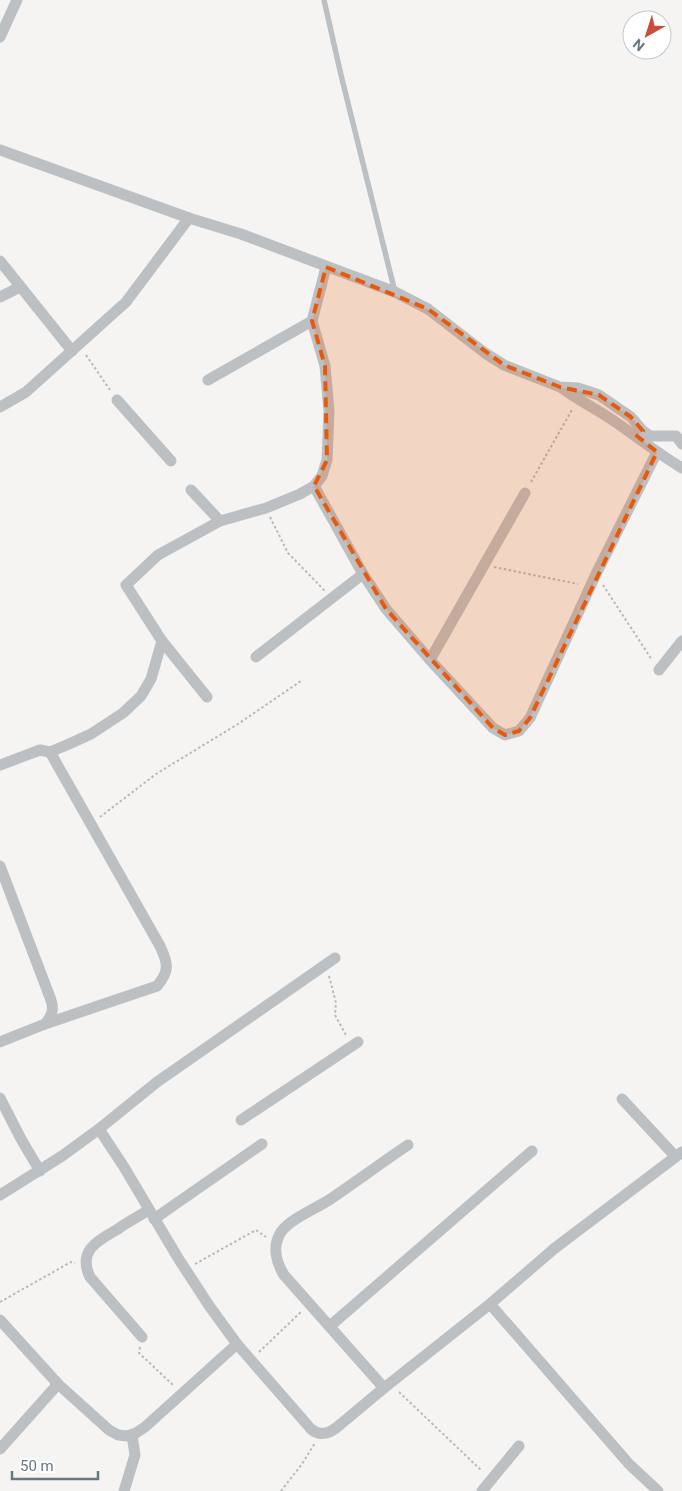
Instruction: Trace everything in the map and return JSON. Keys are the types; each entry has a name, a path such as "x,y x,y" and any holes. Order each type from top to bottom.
{"street":[{"path":"0,37 17,0"},
{"path":"0,150 189,218 241,234 395,292 428,309 485,354 504,366 560,387 578,400 640,434 676,436 682,444"},
{"path":"0,407 26,392 126,302 189,218"},
{"path":"0,261 76,348"},
{"path":"208,697 162,641 126,586 158,555 220,521 266,508 314,486 322,476 327,460 329,411 325,366 312,321 326,267"},
{"path":"0,297 20,286"},
{"path":"208,380 312,321"},
{"path":"560,387 578,388 599,395 631,417 640,434 657,452 682,468"},
{"path":"117,400 171,460"},
{"path":"314,486 363,574 386,609 493,728 505,735 519,731 530,718 590,586 657,452"},
{"path":"191,490 220,521"},
{"path":"430,660 524,493"},
{"path":"256,657 363,574"},
{"path":"0,765 40,750 50,752 91,734 123,713 141,696 151,679 162,641"},
{"path":"659,670 682,641"},
{"path":"0,1042 45,1024 157,986 164,978 167,968 166,959 160,946 50,752"},
{"path":"0,866 52,1004 52,1015 45,1024"},
{"path":"0,1195 40,1171 99,1129 157,1082 330,961"},
{"path":"241,1120 355,1044"},
{"path":"99,1129 124,1167 185,1270 237,1344 311,1429 318,1433 331,1431 386,1385 490,1304 554,1248 678,1154 622,1099"},
{"path":"1,1102 40,1171"},
{"path":"142,1337 94,1282 86,1267 88,1254 93,1245 152,1214 262,1144"},
{"path":"386,1385 284,1275 276,1256 276,1243 281,1232 288,1225 340,1193 408,1145"},
{"path":"330,1326 532,1151"},
{"path":"490,1304 629,1464 658,1491"},
{"path":"0,1320 58,1384 118,1435 132,1435 145,1427 237,1344"},
{"path":"0,1449 58,1384"},
{"path":"124,1491 135,1455 132,1435"},
{"path":"489,1487 519,1446"}],"lane":[{"path":"324,0 395,292"}],"path":[{"path":"76,348 117,400"},
{"path":"524,493 578,400"},
{"path":"266,508 288,553 332,598"},
{"path":"484,565 590,586"},
{"path":"596,574 659,670"},
{"path":"90,825 156,774 238,724 301,681"},
{"path":"330,961 336,1003 335,1015 355,1044"},
{"path":"185,1270 256,1230 276,1243"},
{"path":"0,1302 71,1262 86,1267"},
{"path":"251,1360 310,1304"},
{"path":"142,1337 139,1353 182,1394"},
{"path":"386,1385 442,1435 489,1487"},
{"path":"281,1491 308,1456 318,1433"}],"highlighted area":[{"path":"326,267 428,309 504,365 560,387 599,395 631,417 643,431 637,436 657,452 530,718 519,731 505,735 493,728 386,609 314,486 327,460 325,366 312,321"}]}
